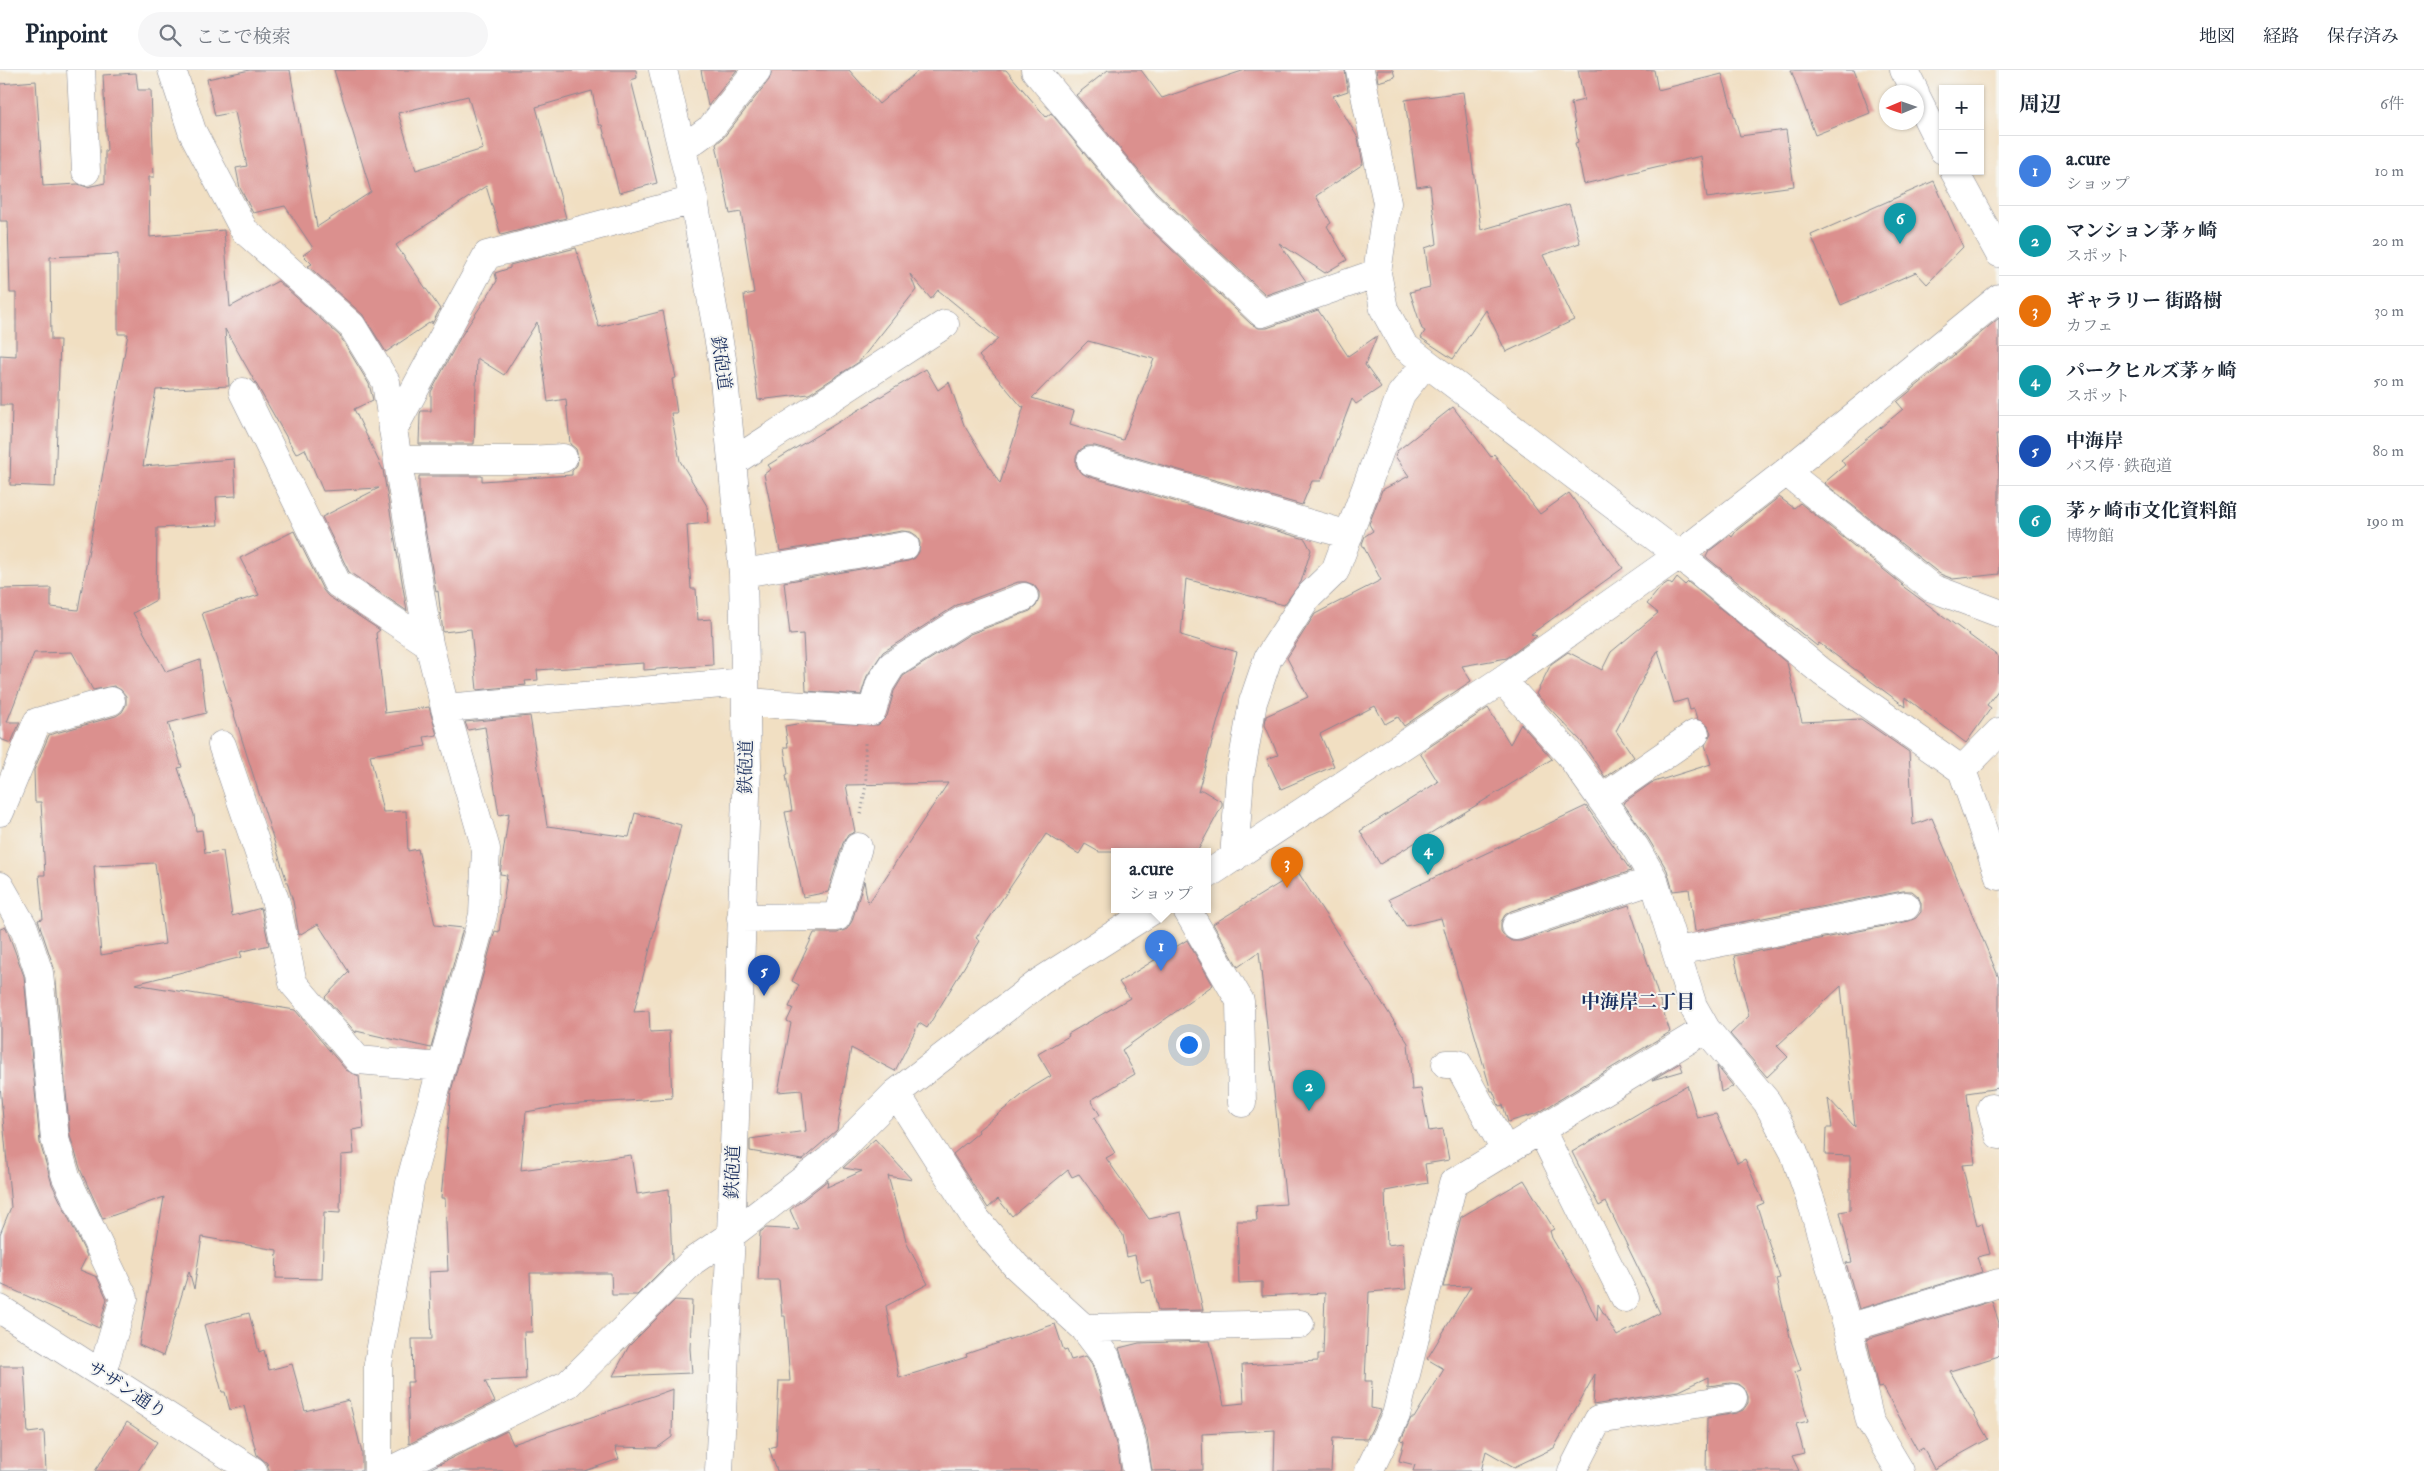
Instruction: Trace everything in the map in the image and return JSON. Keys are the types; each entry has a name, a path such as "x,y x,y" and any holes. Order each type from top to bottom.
{"street":[{"path":"81,70 86,172"},
{"path":"172,70 192,131 244,230 352,326 386,382 429,644 445,708 486,850 483,915 410,1183 378,1364 378,1471"},
{"name":"鉄砲道","path":"663,70 694,200 722,358 743,573 746,692 741,918 731,1235 719,1471"},
{"path":"682,149 711,128 757,70"},
{"path":"1035,70 1145,203 1262,313 1377,274"},
{"path":"1360,70 1387,203 1377,274 1384,309 1404,346 1679,555 1822,672 1962,770 1998,870"},
{"path":"1904,70 1912,85"},
{"path":"1924,112 1939,142"},
{"path":"1956,175 1999,253"},
{"path":"393,430 488,254 694,200"},
{"path":"1211,872 1502,680 1679,555 1786,472 1999,298"},
{"path":"733,462 945,324"},
{"path":"1234,858 1240,776 1253,702 1268,658 1307,598 1335,571 1401,394 1426,363"},
{"path":"243,392 337,583 429,644"},
{"path":"398,460 563,458"},
{"path":"1091,461 1349,535"},
{"path":"1786,472 1932,588 1999,613"},
{"path":"743,573 905,546"},
{"path":"445,708 746,692 865,712 872,711 880,684 892,665 963,620 1024,597"},
{"path":"1502,680 1569,754 1635,847 1654,880 1693,1006 1706,1029 1767,1102 1794,1152 1814,1210 1848,1328 1870,1421 1900,1471"},
{"path":"0,812 37,722 111,701"},
{"path":"1962,770 1999,732"},
{"path":"1601,799 1695,734"},
{"path":"222,745 276,903 293,983 358,1060 441,1067"},
{"path":"741,918 837,917 858,847"},
{"path":"1516,926 1654,880"},
{"path":"0,886 24,928 39,973 55,1140 66,1178 124,1298 102,1373"},
{"path":"1677,951 1906,906"},
{"path":"390,1471 568,1384 694,1261 830,1159 896,1093 1041,981 1148,913"},
{"path":"1189,913 1240,1001 1242,1103"},
{"path":"1369,1471 1396,1415 1453,1183 1706,1029"},
{"path":"1446,1064 1458,1064 1506,1150"},
{"path":"896,1093 976,1219 1016,1266 1084,1328 1106,1358 1132,1444 1137,1471"},
{"path":"1991,1108 1999,1135"},
{"path":"1540,1130 1625,1298"},
{"path":"1848,1328 1999,1283"},
{"name":"サザン通り","path":"0,1310 102,1373 253,1471"},
{"path":"1084,1328 1300,1324"},
{"path":"1572,1471 1598,1420 1733,1398"}],"path":[{"path":"858,847 858,831 866,785 865,712"}],"building":[{"path":"250,70 290,70 317,227 371,192 334,70 636,70 637,78 631,80 657,183 619,193 602,125 599,125 592,91 536,107 566,218 501,235 486,186 396,245 440,309 432,324 432,321 386,352 363,315 308,266 312,264 303,255 313,248 285,206 253,213 240,188 236,168 247,166 235,112 215,116 207,79","holes":["468,96 483,149 416,170 398,113"]},
{"path":"701,70 737,70 708,106"},
{"path":"772,70 849,70 879,104 919,70 1006,70 1046,117 1051,113 1134,214 1251,324 1259,328 1267,328 1318,310 1348,356 1377,336 1365,365 1381,387 1356,404 1352,399 1321,481 1312,481 1302,505 1095,446 1087,446 1080,450 1076,457 1076,465 1080,472 1087,476 1305,539 1311,550 1301,582 1284,605 1186,579 1181,635 1237,652 1198,792 1202,790 1222,802 1222,806 1199,848 1111,848 1111,852 1099,852 1085,844 1079,854 1046,834 976,938 980,941 927,1028 919,1023 895,1071 851,1048 837,1130 802,1160 750,1151 750,1139 806,1131 802,1090 778,1092 791,1023 787,1021 793,1008 789,1007 799,985 792,981 814,933 837,933 847,929 852,921 864,881 868,904 948,783 846,785 855,832 848,835 843,843 828,892 803,897 785,812 792,811 786,775 788,774 784,747 788,747 785,726 808,722 878,725 887,716 894,691 903,676 970,634 1030,611 1036,606 1039,592 1034,585 1018,582 957,605 883,652 867,676 861,695 806,691 803,634 790,635 784,582 908,561 915,558 919,552 920,543 917,536 911,532 902,531 780,551 764,474 771,469 768,465 926,369 938,390 949,382 964,425 1000,484 1024,406 1022,407 979,356 998,339 938,290 931,299 910,274 916,290 859,362 809,394 758,400 744,295 754,293 741,212 730,214 716,144 723,138 769,80","holes":["1088,341 1154,359 1123,440 1070,424 1074,411 1032,398"]},
{"path":"1108,70 1141,70 1162,98 1245,70 1345,70 1348,91 1333,96 1358,138 1363,164 1316,196 1331,223 1327,226 1347,260 1325,273 1279,243 1306,281 1266,295 1156,192 1076,95"},
{"path":"1376,70 1393,70 1395,77 1378,82"},
{"path":"1578,70 1654,70 1658,90 1722,74 1740,136 1786,130 1794,186 1707,198 1701,156 1584,184 1575,143 1578,142 1571,103 1584,100"},
{"path":"1791,70 1854,70 1870,113 1815,135"},
{"path":"136,73 138,90 151,90 154,177 149,177 150,237 224,230 230,307 278,281 340,336 369,384 373,400 354,409 383,470 407,611 349,572 322,517 379,488 323,491 305,449 296,454 225,329 229,386 156,390 143,466 234,459 236,496 216,497 218,525 157,528 156,600 133,613 166,672 200,660 206,713 168,723 182,767 178,768 194,815 196,831 202,830 205,853 223,851 232,916 261,908 269,945 240,952 242,957 135,984 295,1010 346,1070 359,1076 364,1128 352,1130 354,1154 341,1155 340,1213 324,1212 322,1279 276,1278 277,1250 202,1237 194,1289 189,1271 163,1356 139,1345 164,1197 103,1219 81,1171 70,1136 55,971 38,920 43,919 39,875 45,875 41,802 35,802 34,770 49,735 116,716 122,712 126,705 126,696 114,686 93,690 72,652 34,653 7,722 20,722 11,743 0,739 0,589 51,588 51,607 78,610 128,334 118,334 118,254 50,257 51,340 60,340 55,487 10,485 12,405 0,405 0,355 16,356 16,293 10,293 8,221 0,221 0,84 36,81 43,186 78,184 87,187 105,183 105,151 107,151 103,75","holes":["155,863 165,944 101,955 94,866"]},
{"path":"1463,92 1481,230 1569,204 1580,243 1543,255 1574,320 1506,352 1486,310 1453,359 1421,338 1425,331 1422,329 1410,292 1430,287 1425,248 1437,244 1430,185 1417,187 1405,100"},
{"path":"1934,181 1963,247 1927,284 1916,272 1841,305 1811,235"},
{"path":"576,248 599,327 663,311 676,378 672,379 677,413 671,413 680,461 707,506 708,523 687,525 691,589 696,589 698,620 711,619 713,665 644,670 644,663 537,670 538,680 525,681 526,685 477,690 471,629 443,632 438,591 436,592 419,494 419,476 482,476 482,481 572,475 572,471 577,465 578,457 576,449 570,444 566,399 548,402 537,322 504,375 477,358 474,444 419,444 420,414 421,411 431,411 431,392 460,338 497,281 495,273 510,268 510,265"},
{"path":"1999,318 1999,434 1996,434 1999,472 1999,574 1953,579 1940,574 1824,483 1845,465 1841,460 1903,409 1897,402"},
{"path":"1453,407 1491,457 1494,454 1540,514 1569,493 1623,568 1531,634 1537,636 1507,658 1462,666 1471,681 1404,726 1398,717 1385,724 1375,706 1320,734 1334,766 1281,789 1267,759 1278,755 1265,725 1266,716 1308,697 1287,658 1315,614 1381,580 1362,544 1365,536 1373,531 1369,524 1382,490 1409,476 1395,456 1397,451"},
{"path":"1779,497 1794,508 1800,503 1903,585 1901,585 1999,657 1999,689 1987,705 1991,708 1966,743 1905,697 1906,707 1819,643 1817,646 1706,557 1709,551 1730,535 1732,537 1737,530"},
{"path":"294,531 323,590 328,596 380,630 376,633 385,713 429,707 437,735 424,737 426,746 370,755 383,812 406,811 408,851 418,849 435,925 463,928 431,1048 356,1031 356,1033 325,997 349,972 318,924 299,935 293,901 202,613 259,595 240,558"},
{"path":"1677,578 1685,585 1688,582 1787,663 1802,722 1861,719 1909,752 1913,825 1932,818 1999,978 1999,1088 1967,1093 1975,1164 1962,1165 1977,1225 1982,1223 1990,1254 1977,1257 1982,1272 1859,1309 1846,1263 1852,1262 1840,1212 1850,1210 1850,1156 1825,1155 1826,1128 1832,1128 1828,1098 1855,1127 1841,986 1777,1046 1788,1057 1767,1077 1730,1034 1749,1016 1734,956 1909,921 1916,918 1921,912 1921,903 1918,896 1912,891 1903,891 1695,931 1689,889 1673,891 1667,870 1648,838 1623,803 1651,783 1711,764 1705,745 1711,733 1708,726 1697,719 1694,709 1690,710 1687,699 1674,703 1658,650 1616,731 1634,757 1605,777 1581,741 1536,694 1551,664 1568,652 1602,670 1611,652 1658,613 1647,604 1661,587 1668,582 1672,585"},
{"path":"1488,708 1510,744 1521,724 1552,759 1380,864 1360,831 1438,782 1420,753"},
{"path":"530,716 547,826 629,837 635,813 681,825 634,1012 649,1011 650,1032 669,1031 672,1098 565,1105 526,1112 521,1170 631,1155 637,1194 669,1189 672,1260 637,1295 612,1295 611,1273 530,1273 532,1332 524,1332 526,1379 485,1381 495,1402 409,1444 407,1382 413,1382 412,1339 432,1339 429,1272 448,1271 445,1198 441,1198 451,1091 495,931 499,932 507,875 500,874 509,813 499,815 485,727 468,730 465,722"},
{"path":"1586,806 1631,871 1511,911 1505,915 1501,922 1501,931 1505,937 1512,941 1521,941 1629,905 1670,1032 1538,1113 1508,1122 1503,1105 1499,1106 1493,1091 1491,1091 1441,918 1406,926 1389,899"},
{"path":"1298,872 1408,1043 1412,1090 1421,1089 1429,1131 1443,1129 1449,1160 1425,1164 1428,1183 1385,1191 1387,1245 1403,1243 1406,1289 1369,1292 1365,1381 1372,1381 1371,1408 1381,1410 1367,1439 1333,1438 1331,1471 1274,1471 1275,1430 1202,1434 1203,1470 1152,1471 1147,1438 1119,1348 1139,1343 1210,1341 1224,1405 1244,1403 1242,1365 1318,1361 1318,1354 1323,1354 1325,1293 1262,1296 1262,1282 1239,1283 1237,1221 1257,1221 1256,1206 1286,1204 1259,952 1238,967 1213,924"},
{"path":"6,927 24,976 40,1143 52,1184 87,1256 80,1270 97,1277 107,1299 99,1328 0,1284 0,1234 11,1207 0,1086 0,929"},
{"path":"1187,940 1213,985 1122,1050 1135,1074 1091,1100 1100,1115 1094,1118 1115,1153 1106,1158 1149,1219 1181,1212 1203,1310 1158,1311 1151,1280 1141,1282 1135,1255 1127,1257 1123,1235 1079,1174 1072,1177 1068,1170 1012,1216 998,1199 988,1208 953,1154 979,1132 978,1130 1031,1088 1051,1076 1038,1054 1130,998 1119,982"},
{"path":"1680,1063 1683,1071 1652,1080"},
{"path":"1717,1066 1733,1086 1721,1092"},
{"path":"1687,1085 1697,1118 1716,1114 1737,1163 1745,1159 1764,1203 1757,1206 1780,1278 1776,1279 1791,1341 1801,1370 1795,1372 1808,1421 1796,1424 1804,1453 1792,1456 1799,1471 1706,1471 1707,1418 1743,1410 1748,1403 1748,1396 1745,1389 1739,1384 1730,1383 1708,1386 1708,1377 1678,1391 1593,1405 1595,1374 1554,1448 1514,1467 1486,1451 1481,1471 1413,1471 1415,1465 1399,1461 1404,1441 1401,1440 1411,1418 1414,1418 1444,1369 1427,1359 1471,1286 1443,1287 1461,1217 1524,1180 1554,1229 1550,1231 1552,1238 1583,1290 1597,1321 1598,1304 1617,1336 1660,1313 1606,1202 1599,1206 1572,1152"},
{"path":"875,1139 912,1180 888,1176 907,1244 928,1284 886,1306 899,1378 967,1357 966,1354 1055,1324 1064,1351 1067,1350 1071,1360 1086,1356 1092,1364 1117,1447 1121,1471 777,1471 769,1448 776,1446 779,1381 790,1381 785,1316 782,1316 779,1280 758,1280 760,1232 766,1228 799,1230 790,1210 828,1180 827,1187 862,1171 843,1168"},
{"path":"675,1300 692,1301 690,1349 692,1373 613,1376 629,1346"},
{"path":"1992,1301 1999,1323 1999,1356 1950,1371 1988,1439 1934,1469 1923,1448 1918,1451 1883,1387 1878,1388 1867,1339"},
{"path":"249,1313 259,1352 264,1350 269,1370 292,1364 305,1411 349,1400 362,1453 362,1471 269,1471 267,1463 257,1455 244,1406 230,1410 225,1392 222,1392 204,1325"},
{"path":"0,1366 24,1366 28,1433 44,1431 46,1471 0,1471"},
{"path":"673,1389 672,1437 657,1448 615,1447 619,1459 585,1471 425,1471 507,1431 513,1444"},
{"path":"127,1422 157,1442 138,1471 95,1471"}],"place":[{"name":"茅ヶ崎市文化資料館","path":"1900,244"},
{"name":"パークヒルズ茅ヶ崎","path":"1428,875"},
{"name":"ギャラリー 街路樹","path":"1287,888"},
{"name":"a.cure","path":"1161,971"},
{"name":"中海岸","path":"764,996"},
{"name":"マンション茅ヶ崎","path":"1309,1111"}],"district":[{"name":"中海岸二丁目","path":"1638,1002"}]}
